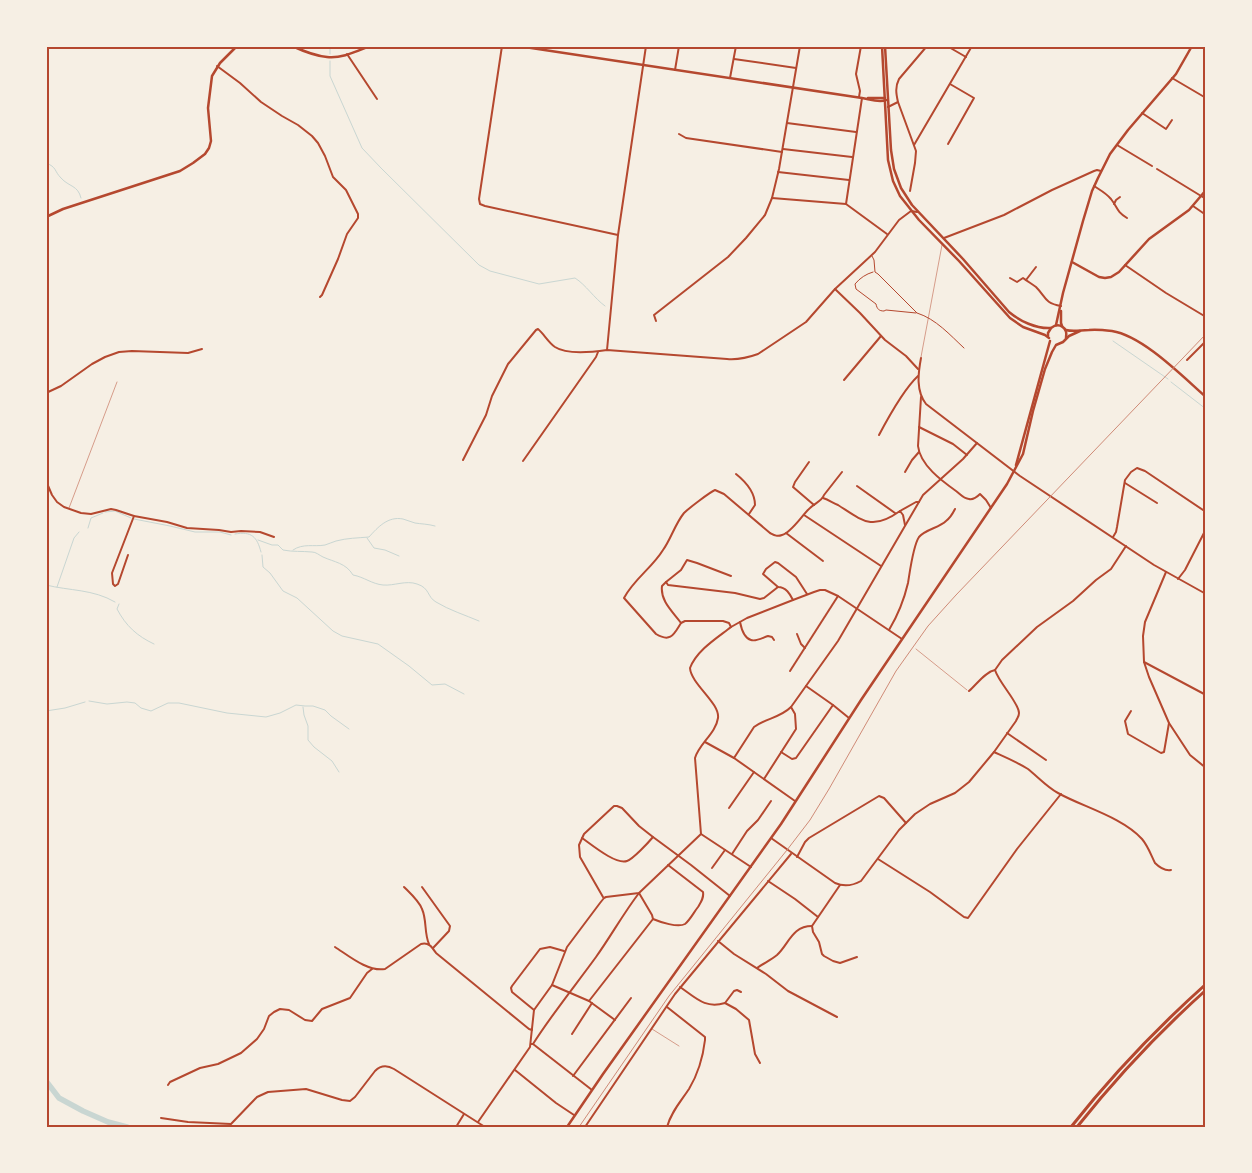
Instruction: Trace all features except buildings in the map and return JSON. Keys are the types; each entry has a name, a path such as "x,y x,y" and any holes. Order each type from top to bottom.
{"main road":[{"path":"46,217 63,209 180,170 200,159 208,150 210,144 208,108 212,76 217,66 237,46"},
{"path":"292,46 327,58 347,54 370,46"},
{"path":"518,46 860,98 885,100"},
{"path":"883,46 888,160 900,196 1010,318 1023,327 1045,335 1058,344"},
{"path":"1056,325 1088,204 1101,171 1117,144 1177,72 1192,46"},
{"path":"885,100 888,107 891,150 896,175 905,196 1012,314 1031,324 1051,328"},
{"path":"1072,262 1099,277 1105,278 1114,275 1150,239 1184,215 1206,190"},
{"path":"1061,307 1062,326 1066,330 1112,331 1126,336 1144,345 1206,397"},
{"path":"1014,472 1049,339 1048,332 1056,325 1062,326"},
{"path":"1066,330 1066,339"},
{"path":"567,1127 796,802 849,718 1007,484 1023,454 1028,429 1047,363 1054,348 1071,334 1080,331"},
{"path":"1071,1127 1141,1046 1206,984"},
{"path":"1077,1127 1137,1057 1206,990"}],"street":[{"path":"502,46 479,199 480,204 618,235"},
{"path":"607,350 618,235 646,46"},
{"path":"675,70 679,46"},
{"path":"730,78 736,46"},
{"path":"656,321 654,315 724,260 763,218 772,198 778,172 800,46"},
{"path":"846,204 860,98 856,74 860,46"},
{"path":"910,191 916,157 914,145 898,102 896,85 927,46"},
{"path":"947,46 966,57"},
{"path":"914,145 972,46"},
{"path":"347,54 377,99"},
{"path":"734,59 797,68"},
{"path":"217,66 261,102 312,136 325,156 333,177 343,187 358,214 358,218 347,234 338,260 320,297"},
{"path":"1172,78 1206,98"},
{"path":"948,144 974,98 950,84"},
{"path":"888,107 898,102"},
{"path":"1142,113 1166,129 1172,120"},
{"path":"787,123 856,132"},
{"path":"679,134 686,138 782,151 852,157"},
{"path":"1117,144 1152,166"},
{"path":"1157,169 1206,199"},
{"path":"944,238 999,218 1052,190 1094,171 1101,171"},
{"path":"778,172 849,180"},
{"path":"1094,186 1104,192 1117,210 1127,218"},
{"path":"1114,204 1120,197"},
{"path":"772,198 846,204 887,234"},
{"path":"1193,206 1206,215"},
{"path":"463,460 486,415 492,396 508,364 534,330 540,330 553,346 558,349 573,352 607,350 727,360 749,358 806,322 835,289 871,256 899,220 911,210 920,214"},
{"path":"871,256 874,260 875,272"},
{"path":"1125,264 1206,317"},
{"path":"1026,280 1036,267"},
{"path":"917,313 875,272 866,274 855,284 856,289 876,304 880,310 917,313 941,327 964,348"},
{"path":"1010,278 1017,282 1022,278 1026,280 1038,289 1046,300 1061,307"},
{"path":"835,289 889,344 906,356 919,369"},
{"path":"844,380 881,336"},
{"path":"1187,360 1206,341"},
{"path":"46,394 92,364 119,352 188,353 202,349"},
{"path":"523,460 598,352"},
{"path":"921,358 918,376 921,397 919,452 940,479 966,498 972,499 980,494 991,508"},
{"path":"878,435 888,417 918,376"},
{"path":"921,397 926,404 1014,472 1166,572 1206,594"},
{"path":"919,427 953,444 967,455"},
{"path":"734,758 754,727 783,714 791,707 834,646 923,495 967,455 977,443"},
{"path":"905,472 919,452"},
{"path":"809,462 793,486 814,505"},
{"path":"1113,537 1116,532 1124,483 1132,470 1137,468 1140,468 1206,512"},
{"path":"731,627 729,623 724,621 685,622 681,623 671,638 660,637 624,598 628,590 663,551 684,513 709,493 715,490 719,492 774,535 782,535 824,498 824,495 842,472"},
{"path":"736,474 748,486 754,498 755,505 749,514"},
{"path":"46,481 55,499 60,504 86,514 111,509 187,528 231,532 260,532 274,537"},
{"path":"1124,483 1157,503"},
{"path":"857,486 896,514"},
{"path":"824,498 855,516 870,522 884,520 919,502"},
{"path":"889,630 902,603 919,538 946,522 956,509"},
{"path":"900,511 906,526"},
{"path":"803,515 881,566"},
{"path":"128,555 118,584 115,586 112,573 134,516"},
{"path":"1178,579 1185,570 1206,529"},
{"path":"786,532 822,561"},
{"path":"969,691 990,671 995,670 1037,627 1073,601 1111,569 1126,546"},
{"path":"681,623 665,602 662,595 662,586 681,570 687,560 731,576"},
{"path":"793,600 786,590 781,587 778,588 763,574 766,569 776,562 796,576 807,594"},
{"path":"1166,572 1146,617 1144,626 1144,662 1169,723 1190,755 1206,768"},
{"path":"666,582 668,585 735,593 757,599 764,598 778,588"},
{"path":"700,834 694,764 698,751 717,721 718,715 716,709 690,671 691,665 700,653 731,627 740,622 820,590 825,590 838,596 902,639"},
{"path":"790,671 838,596"},
{"path":"740,622 742,631 752,641 768,636 774,640"},
{"path":"797,634 805,648"},
{"path":"1144,662 1206,695"},
{"path":"771,838 835,883 840,885 855,884 861,881 906,823 922,808 955,793 974,777 1018,717 1018,710 995,670"},
{"path":"806,686 849,718"},
{"path":"781,752 795,759 833,705"},
{"path":"764,779 796,727 796,714 791,707"},
{"path":"1131,711 1125,721 1128,734 1161,753 1164,752 1169,723"},
{"path":"1007,733 1046,760"},
{"path":"705,742 734,758 796,802"},
{"path":"994,752 1020,764 1060,794 1105,815 1131,830 1142,839 1155,863 1160,868 1171,870"},
{"path":"729,808 754,772"},
{"path":"878,859 930,892 964,917 969,917 1060,794"},
{"path":"797,857 809,838 879,796 884,798 906,823"},
{"path":"732,854 747,831 758,820 771,801"},
{"path":"604,898 580,857 578,848 584,834 617,806 622,808 639,826 730,896"},
{"path":"700,834 751,867"},
{"path":"478,1122 532,1044 598,955 639,893 700,834"},
{"path":"581,838 612,858 625,862 630,860 653,837"},
{"path":"712,868 725,850"},
{"path":"585,1127 680,987 792,853"},
{"path":"639,893 653,919 661,923 678,925 683,925 689,920 704,896 702,891 668,865"},
{"path":"768,881 818,917"},
{"path":"840,885 812,926 813,932 824,956 840,963 857,957"},
{"path":"404,887 422,908 425,935 436,953 532,1030"},
{"path":"422,887 450,926 447,934 433,948"},
{"path":"532,1044 534,1010 552,985 564,951 576,933 604,898 639,893"},
{"path":"589,1001 653,919"},
{"path":"757,968 773,958 794,932 803,927 812,926"},
{"path":"718,942 788,991 838,1017"},
{"path":"335,947 372,969 385,969 421,944 429,944"},
{"path":"534,1010 515,995 511,988 540,949 550,947 564,951"},
{"path":"168,1084 200,1068 218,1064 241,1053 257,1039 264,1029 269,1016 280,1009 289,1010 305,1020 312,1021 322,1009 350,998 367,973 372,969"},
{"path":"552,985 589,1001 614,1020"},
{"path":"680,987 705,1004 715,1006 725,1003 734,991 741,992"},
{"path":"573,1076 631,998"},
{"path":"725,1003 749,1020 755,1054 760,1063"},
{"path":"572,1034 592,1004"},
{"path":"666,1006 705,1037 701,1061 694,1080 671,1115 667,1127"},
{"path":"532,1044 592,1090"},
{"path":"160,1118 188,1122 230,1124 257,1097 264,1093 282,1090 311,1090 350,1101 355,1098 378,1068 385,1066 394,1069 485,1127"},
{"path":"515,1070 574,1116"},
{"path":"456,1127 464,1114"}],"lane":[{"path":"921,358 942,243"},
{"path":"69,508 117,382"},
{"path":"916,649 969,691"},
{"path":"651,1028 678,1046"}],"waterway":[{"path":"330,46 330,54"},
{"path":"330,61 330,76 362,148 479,265 490,271 539,284 575,278 605,306"},
{"path":"46,163 54,168 64,181 75,188 81,198"},
{"path":"1113,341 1168,379"},
{"path":"1171,382 1206,409"},
{"path":"105,512 115,511 131,518"},
{"path":"88,528 91,518 103,513"},
{"path":"134,519 195,532 220,532 231,535"},
{"path":"293,550 305,546 325,545 344,539 369,537 380,526 393,519 403,519 435,526"},
{"path":"57,587 74,538 79,532"},
{"path":"235,534 246,533 253,536 258,542 261,552"},
{"path":"367,538 374,548 399,556"},
{"path":"258,540 278,545 283,550 315,552 343,565 353,575 379,584 417,584 424,588 436,602 479,621"},
{"path":"262,555 263,567 270,573 283,591 297,598 333,631 342,636 378,644 432,685 445,684 464,694"},
{"path":"46,585 90,592 115,602"},
{"path":"119,604 117,609 124,621 142,638 154,644"},
{"path":"89,701 107,704 135,703 141,708 151,711 168,703 179,703 227,713 266,717 296,705 313,706 325,710 349,729"},
{"path":"46,711 85,702"},
{"path":"303,707 308,726 308,740 332,761 339,772"},
{"path":"46,1081 59,1098 108,1122 127,1127"}],"railway":[{"path":"579,1127 669,996 810,820 896,671 928,626 1206,334"}]}
